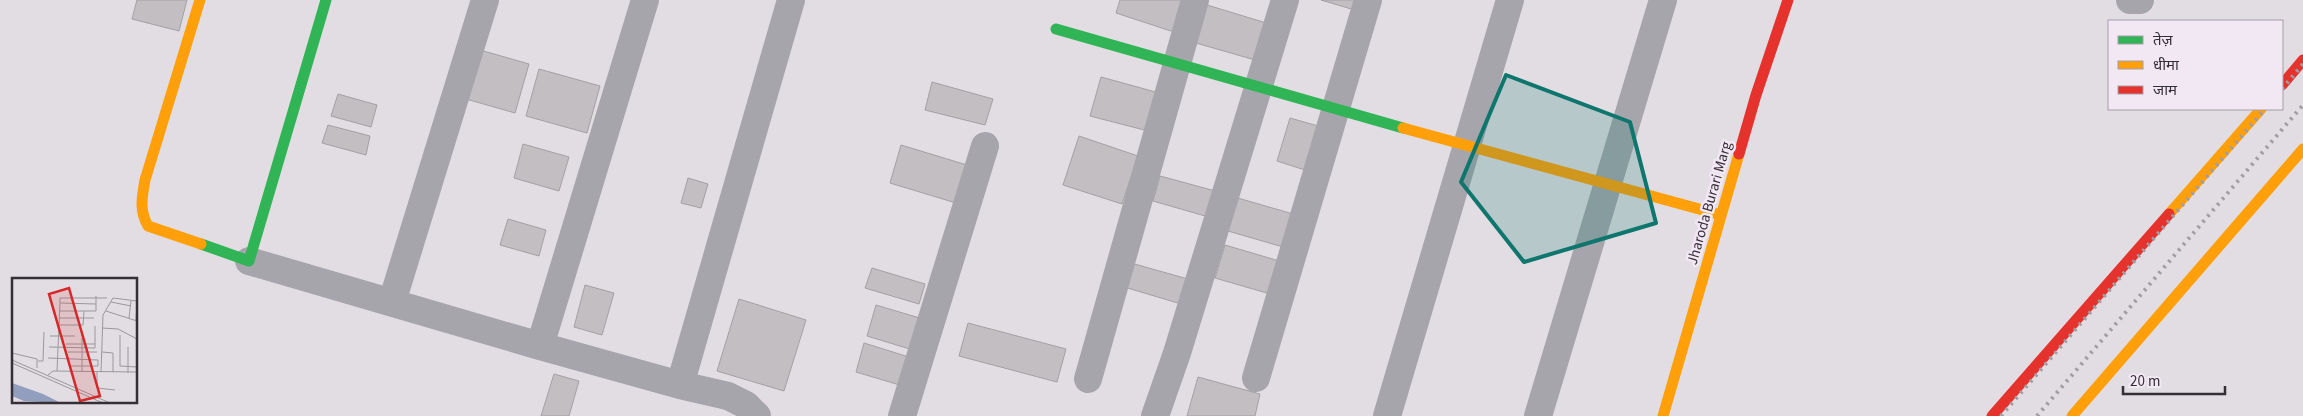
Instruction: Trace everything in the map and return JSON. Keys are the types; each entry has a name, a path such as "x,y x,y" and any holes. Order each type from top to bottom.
{"street":[{"path":"200,0 145,180 140,205 142,216 148,226 249,261 540,346 680,385 728,396 746,405 757,416"},
{"path":"249,261 326,0"},
{"path":"392,302 485,0"},
{"path":"540,346 644,0"},
{"path":"680,385 791,0"},
{"path":"1088,379 1195,0"},
{"path":"1155,416 1177,353 1285,0"},
{"path":"1256,378 1368,0"},
{"path":"1387,416 1510,0"},
{"path":"1538,416 1663,0"},
{"name":"Jharoda Burari Marg","path":"1663,416 1756,95 1788,0"},
{"path":"2130,0 2140,0"},
{"path":"1056,29 1466,147 1721,215"},
{"path":"2283,84 2303,60"},
{"path":"1992,416 2260,110"},
{"path":"902,416 985,146"},
{"path":"2072,416 2303,149"}],"highlighted area":[{"path":"1506,75 1630,122 1656,223 1524,262 1461,182"}],"building":[{"path":"137,0 187,0 179,31 132,19"},
{"path":"1120,0 1184,0 1174,32 1116,13"},
{"path":"1321,0 1361,0 1358,11"},
{"path":"1207,5 1273,25 1262,62 1196,43"},
{"path":"480,50 529,64 515,113 466,99"},
{"path":"539,69 600,86 587,133 526,116"},
{"path":"1101,77 1163,94 1152,132 1090,116"},
{"path":"932,82 993,99 985,125 925,110"},
{"path":"338,94 377,105 371,127 331,116"},
{"path":"1290,118 1325,128 1311,172 1277,161"},
{"path":"328,125 370,136 366,155 322,143"},
{"path":"1079,136 1138,156 1122,204 1063,185"},
{"path":"523,144 569,157 559,191 514,178"},
{"path":"901,145 967,165 956,203 890,183"},
{"path":"1160,176 1219,192 1212,218 1153,201"},
{"path":"688,178 708,184 701,208 681,203"},
{"path":"1231,196 1300,216 1290,249 1221,229"},
{"path":"508,219 546,230 539,256 500,245"},
{"path":"1225,245 1286,263 1277,296 1215,278"},
{"path":"1131,263 1195,281 1188,306 1124,287"},
{"path":"872,268 925,284 919,304 865,288"},
{"path":"585,285 614,293 602,335 574,327"},
{"path":"739,299 806,320 784,391 717,371"},
{"path":"876,305 923,319 913,350 867,336"},
{"path":"968,323 1066,349 1057,382 959,356"},
{"path":"864,343 912,358 903,386 856,372"},
{"path":"554,374 579,381 569,416 541,416"},
{"path":"1198,377 1260,394 1255,416 1187,416"}],"railway":[{"path":"2283,88 2303,64"},
{"path":"2037,416 2303,105"},
{"path":"2001,416 2264,110"}],"traffic: fast":[{"path":"201,244 249,261 326,0"},
{"path":"1056,29 1403,128"}],"traffic: slow":[{"path":"200,0 145,180 142,204 143,215 148,226 201,244"},
{"path":"2169,214 2260,110"},
{"path":"1403,128 1721,215"},
{"path":"2072,416 2303,149"},
{"path":"1663,416 1739,154"}],"traffic: jam":[{"path":"1739,154 1756,95 1788,0"},
{"path":"2283,84 2303,60"},
{"path":"1992,416 2169,214"}]}
